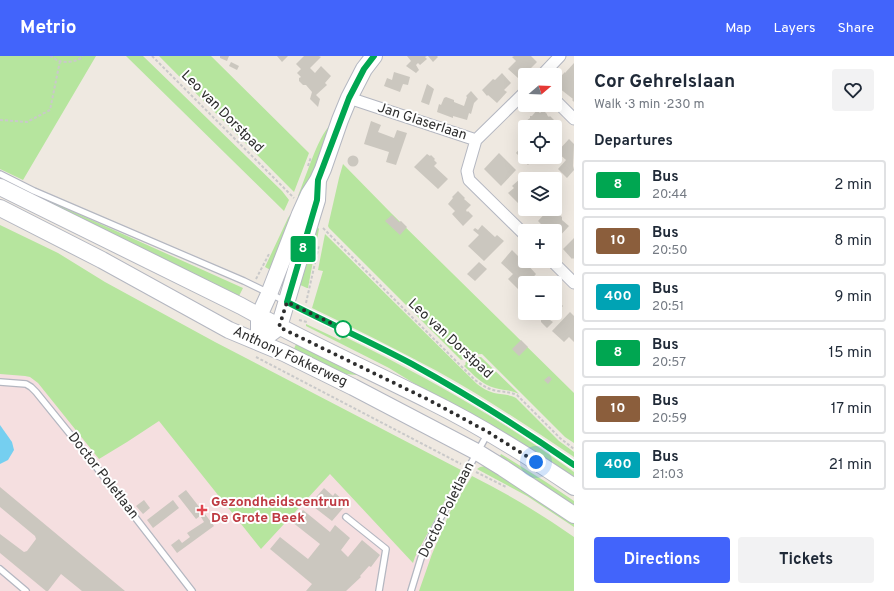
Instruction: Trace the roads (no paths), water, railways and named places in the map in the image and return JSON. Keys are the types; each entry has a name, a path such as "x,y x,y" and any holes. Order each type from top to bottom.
{"main road":[{"path":"259,342 259,316 270,294 308,194 318,180 349,98 364,69 374,56"},
{"path":"259,342 279,327 317,200 318,180"},
{"name":"Anthony Fokkerweg","path":"0,187 241,306 279,327 429,400 488,432 574,487"},
{"name":"Anthony Fokkerweg","path":"0,208 102,260 229,330 284,353 353,387 477,452 574,515"}],"street":[{"path":"549,68 560,56"},
{"name":"Jan Glaserlaan","path":"349,98 476,140 518,99"},
{"path":"562,107 574,119"},
{"path":"476,140 467,171 469,180 518,228"},
{"path":"559,268 574,283"}],"lane":[{"path":"0,174 244,281 372,343 456,389 574,465"},
{"name":"Doctor Poletlaan","path":"0,382 26,384 36,392 87,455 192,591"},
{"name":"Doctor Poletlaan","path":"412,591 421,558 436,526 488,432"},
{"path":"346,517 386,549 379,591"},
{"path":"0,569 26,591"}],"water":[{"path":"0,425 12,442 14,450 8,460 0,464"}],"place":[{"name":"Gezondheidscentrum De Grote Beek","path":"202,510"}]}
